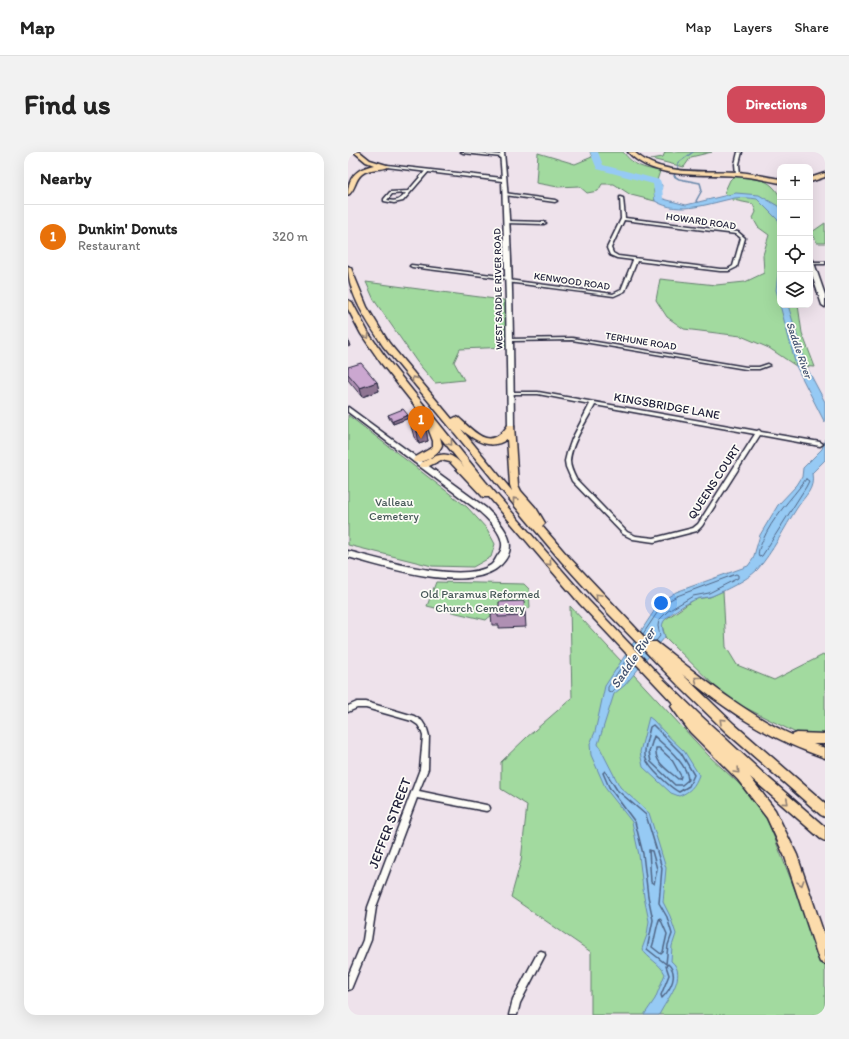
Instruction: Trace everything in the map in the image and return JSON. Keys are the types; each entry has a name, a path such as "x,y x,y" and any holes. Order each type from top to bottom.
{"main road":[{"path":"357,152 369,162 387,166"},
{"path":"631,152 644,162 677,170 738,174 777,180"},
{"path":"348,193 353,182 362,170 371,167 387,166"},
{"path":"813,179 825,175"},
{"path":"813,267 825,305"},
{"path":"348,268 358,297 372,323 390,349 549,541 625,624 669,662 752,720 775,733 825,753"},
{"path":"348,302 372,344 504,510 545,558 656,679 746,766 825,835"},
{"path":"431,400 457,420 471,435 485,441 492,442 502,440 506,436 511,426"},
{"path":"421,463 434,451 439,443 426,413"},
{"path":"511,426 514,485 517,492 533,510 549,541"},
{"path":"421,463 440,457 453,460 476,486 504,510"},
{"path":"669,662 735,732 825,811"},
{"path":"656,679 694,728 742,776 771,814 791,855 825,957"},
{"path":"775,733 797,738 825,739"}],"street":[{"path":"463,152 503,153"},
{"path":"738,174 737,164 740,152"},
{"name":"WEST SADDLE RIVER ROAD","path":"503,153 508,280 511,426"},
{"path":"387,166 504,180"},
{"path":"409,192 391,193 385,200 399,201 409,192 427,171"},
{"path":"505,194 555,201"},
{"path":"620,198 623,219 609,248 609,252 617,256 636,259"},
{"name":"HOWARD ROAD","path":"623,219 734,233 743,238 734,267 729,270 636,259"},
{"path":"506,222 544,223"},
{"name":"KENWOOD ROAD","path":"412,266 614,295 623,291 636,259"},
{"path":"813,261 825,263"},
{"name":"TERHUNE ROAD","path":"509,340 572,339 746,368 759,368 768,365"},
{"name":"KINGSBRIDGE LANE","path":"510,393 532,392 820,444"},
{"name":"QUEENS COURT","path":"593,403 569,452 568,466 570,472 574,480 625,532 641,540 654,540 695,530 700,525 759,432"},
{"path":"348,409 470,499 493,520 504,539 505,551 496,565 485,572 475,575 455,576 420,571 348,554"},
{"name":"JEFFER STREET","path":"348,710 357,706 366,705 414,719 420,723 424,729 427,742 424,769 372,907 367,940 348,986"},
{"path":"415,794 486,808"},
{"path":"512,1015 516,1002 541,956"}],"green space":[{"path":"590,152 623,152 639,166 660,171 654,190 655,201 631,195 614,184 602,184 598,191 587,193 579,186 558,187 536,183 538,153 575,164 592,157"},
{"path":"665,152 712,152 691,157 684,167 651,159 663,157"},
{"path":"736,174 756,178 767,182 777,192 777,308 798,308 802,333 815,367 796,366 769,348 741,336 684,329 667,317 656,300 660,279 716,285 745,282 764,273 763,255 769,235 758,227 753,218 756,212 753,204 733,200 724,193 730,180"},
{"path":"825,223 825,243 817,243 813,231"},
{"path":"366,282 510,301 509,347 460,349 454,362 464,380 435,383 417,362 374,300"},
{"name":"Valleau Cemetery","path":"348,415 467,507 487,529 495,544 491,557 473,567 432,566 348,545"},
{"name":"Old Paramus Reformed Church Cemetery","path":"436,582 524,584 529,589 530,608 501,611 486,620 427,606"},
{"path":"723,591 726,647 737,665 774,680 825,654 825,734 810,740 736,703 736,707 665,637 662,625 663,621 695,599 710,597"},
{"path":"570,606 709,756 761,804 825,966 825,1015 591,1015 591,952 511,897 521,861 527,805 501,789 501,762 572,698"}],"water":[{"path":"657,182 662,185 660,198 686,205 736,193 759,195 777,205 777,219 757,199 738,198 695,207 674,208 655,201 654,190"},
{"path":"781,308 789,308 806,366 825,402 825,423 796,366"},
{"path":"825,439 825,460 812,473 813,479 809,492 797,508 763,563 753,574 730,588 712,596 699,598 677,610 665,620 662,626 665,637 625,685 614,694 598,744 620,787 649,813 666,868 663,902 670,916 676,934 672,946 671,961 676,967 678,973 677,980 671,995 659,1015 644,1015 655,999 665,974 663,970 647,956 642,949 647,935 649,921 644,897 639,855 632,822 606,789 591,755 590,744 595,732 605,686 660,602 676,592 748,566 753,559 760,535 778,505 797,485 802,477 803,468 822,449"},
{"path":"649,717 684,751 699,775 692,788 686,793 679,796 671,793 643,767 640,752"}],"building":[{"path":"361,363 377,382 360,388 348,374 348,367"},
{"path":"403,409 408,415 393,421 388,415"},
{"path":"420,422 426,429 417,432 411,426"},
{"path":"524,601 525,616 498,617 498,614 491,614 491,607 499,607 499,602"}],"waterway":[{"name":"Saddle River","path":"594,152 600,167 643,177 657,182 659,199"},
{"path":"693,152 678,163 678,168 674,176 679,179 700,183 702,190 696,201 697,202"}],"place":[{"name":"Dunkin' Donuts","path":"421,439"}]}
